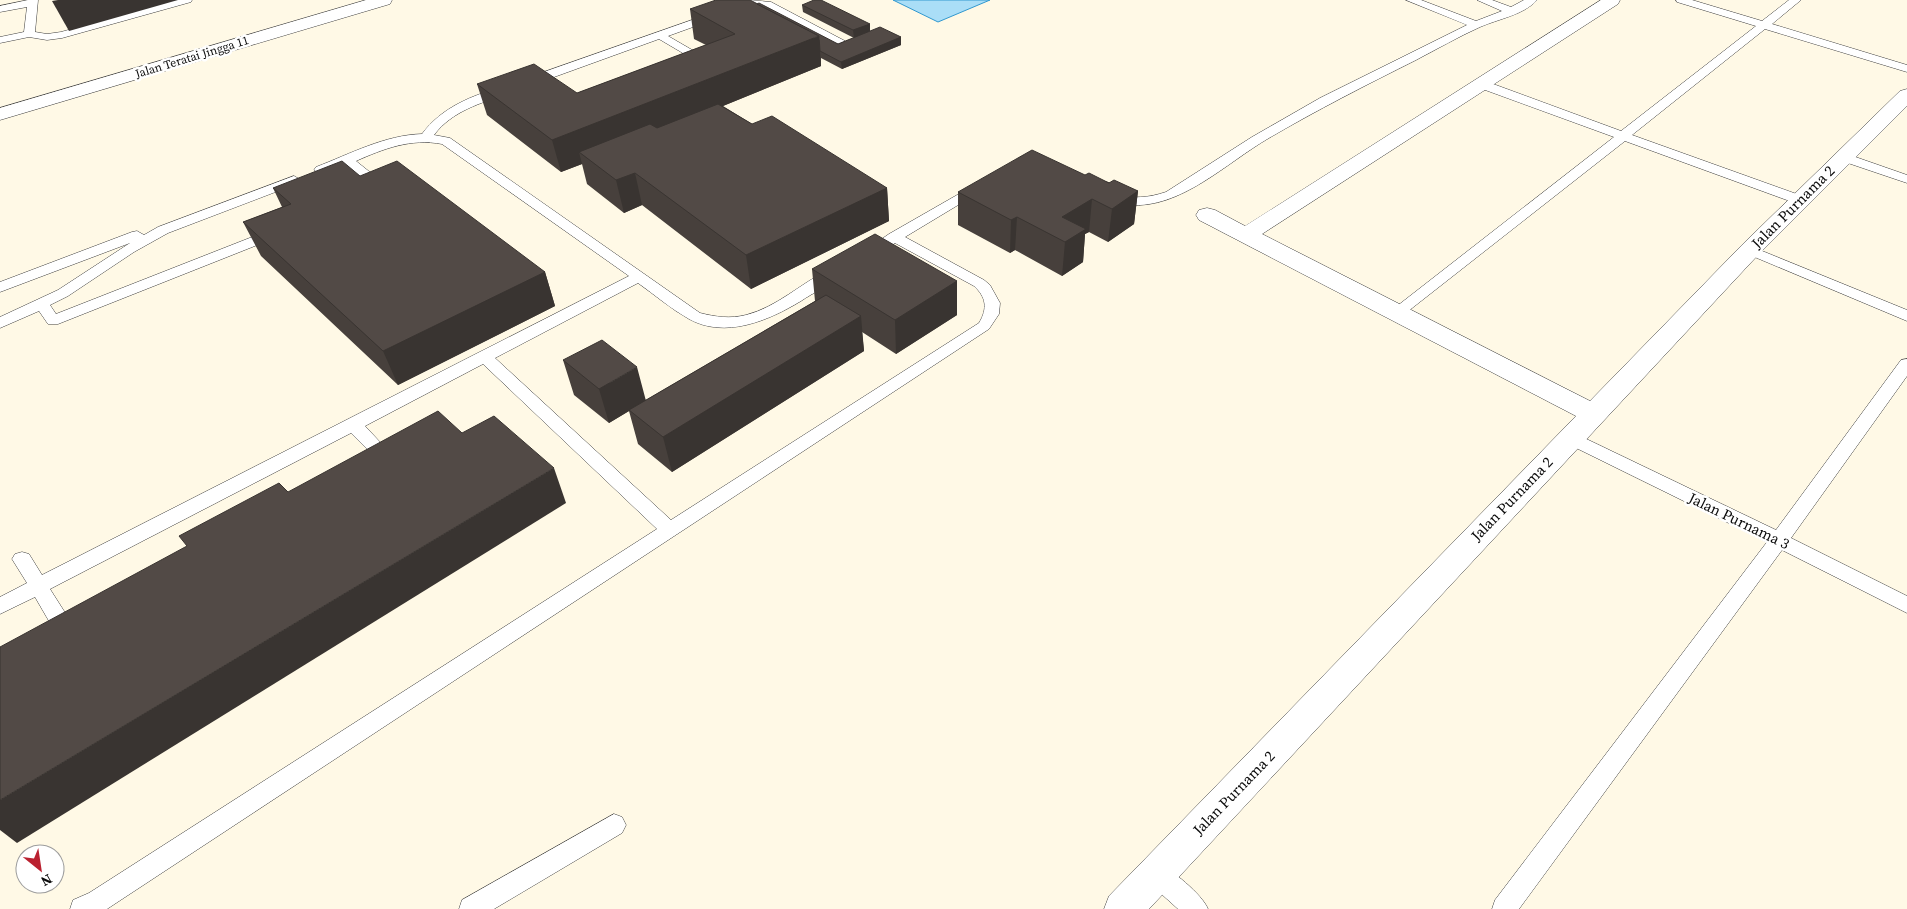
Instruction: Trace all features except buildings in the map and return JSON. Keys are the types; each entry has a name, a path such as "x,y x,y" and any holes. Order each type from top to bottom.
{"street":[{"name":"Jalan Teratai Jingga 11","path":"0,114 384,0"},
{"path":"1246,235 1612,0"},
{"name":"Jalan Purnama 2","path":"1123,909 1750,250 1907,95"},
{"path":"1207,215 1594,414"}],"lane":[{"path":"0,40 29,34 47,37 62,35 187,0"},
{"path":"1412,0 1476,24"},
{"path":"1482,0 1512,11"},
{"path":"1106,195 1124,201 1139,202 1152,201 1171,195 1256,140 1324,101 1476,24 1512,11 1532,0"},
{"path":"1681,0 1907,69"},
{"path":"1398,313 1624,136 1761,25 1796,0"},
{"path":"0,9 32,2 29,34"},
{"path":"426,137 437,121 459,107 746,4 758,2 767,4 839,41"},
{"path":"659,35 702,60 703,66 695,71"},
{"path":"546,75 563,86"},
{"path":"1481,84 1800,200"},
{"path":"0,323 63,293 137,244 182,223 399,141 426,137 446,141 695,316 704,320 727,324 756,319 769,313 989,181"},
{"path":"1844,157 1907,179"},
{"path":"348,160 373,184 369,193 361,198"},
{"path":"0,287 141,233 182,223"},
{"path":"42,304 53,321 285,229"},
{"path":"82,909 107,896 984,326 992,316 993,305 986,289 979,283 894,238"},
{"path":"1750,250 1907,316"},
{"path":"0,606 639,277"},
{"path":"485,357 670,530"},
{"path":"1504,909 1779,540 1907,364"},
{"path":"354,424 385,457 383,466 373,476"},
{"name":"Jalan Purnama 3","path":"1570,438 1907,605"},
{"path":"22,559 64,629 76,631 87,629"},
{"path":"471,909 614,825"},
{"path":"1156,874 1196,909"}],"water":[{"path":"893,0 990,0 938,22"}]}
